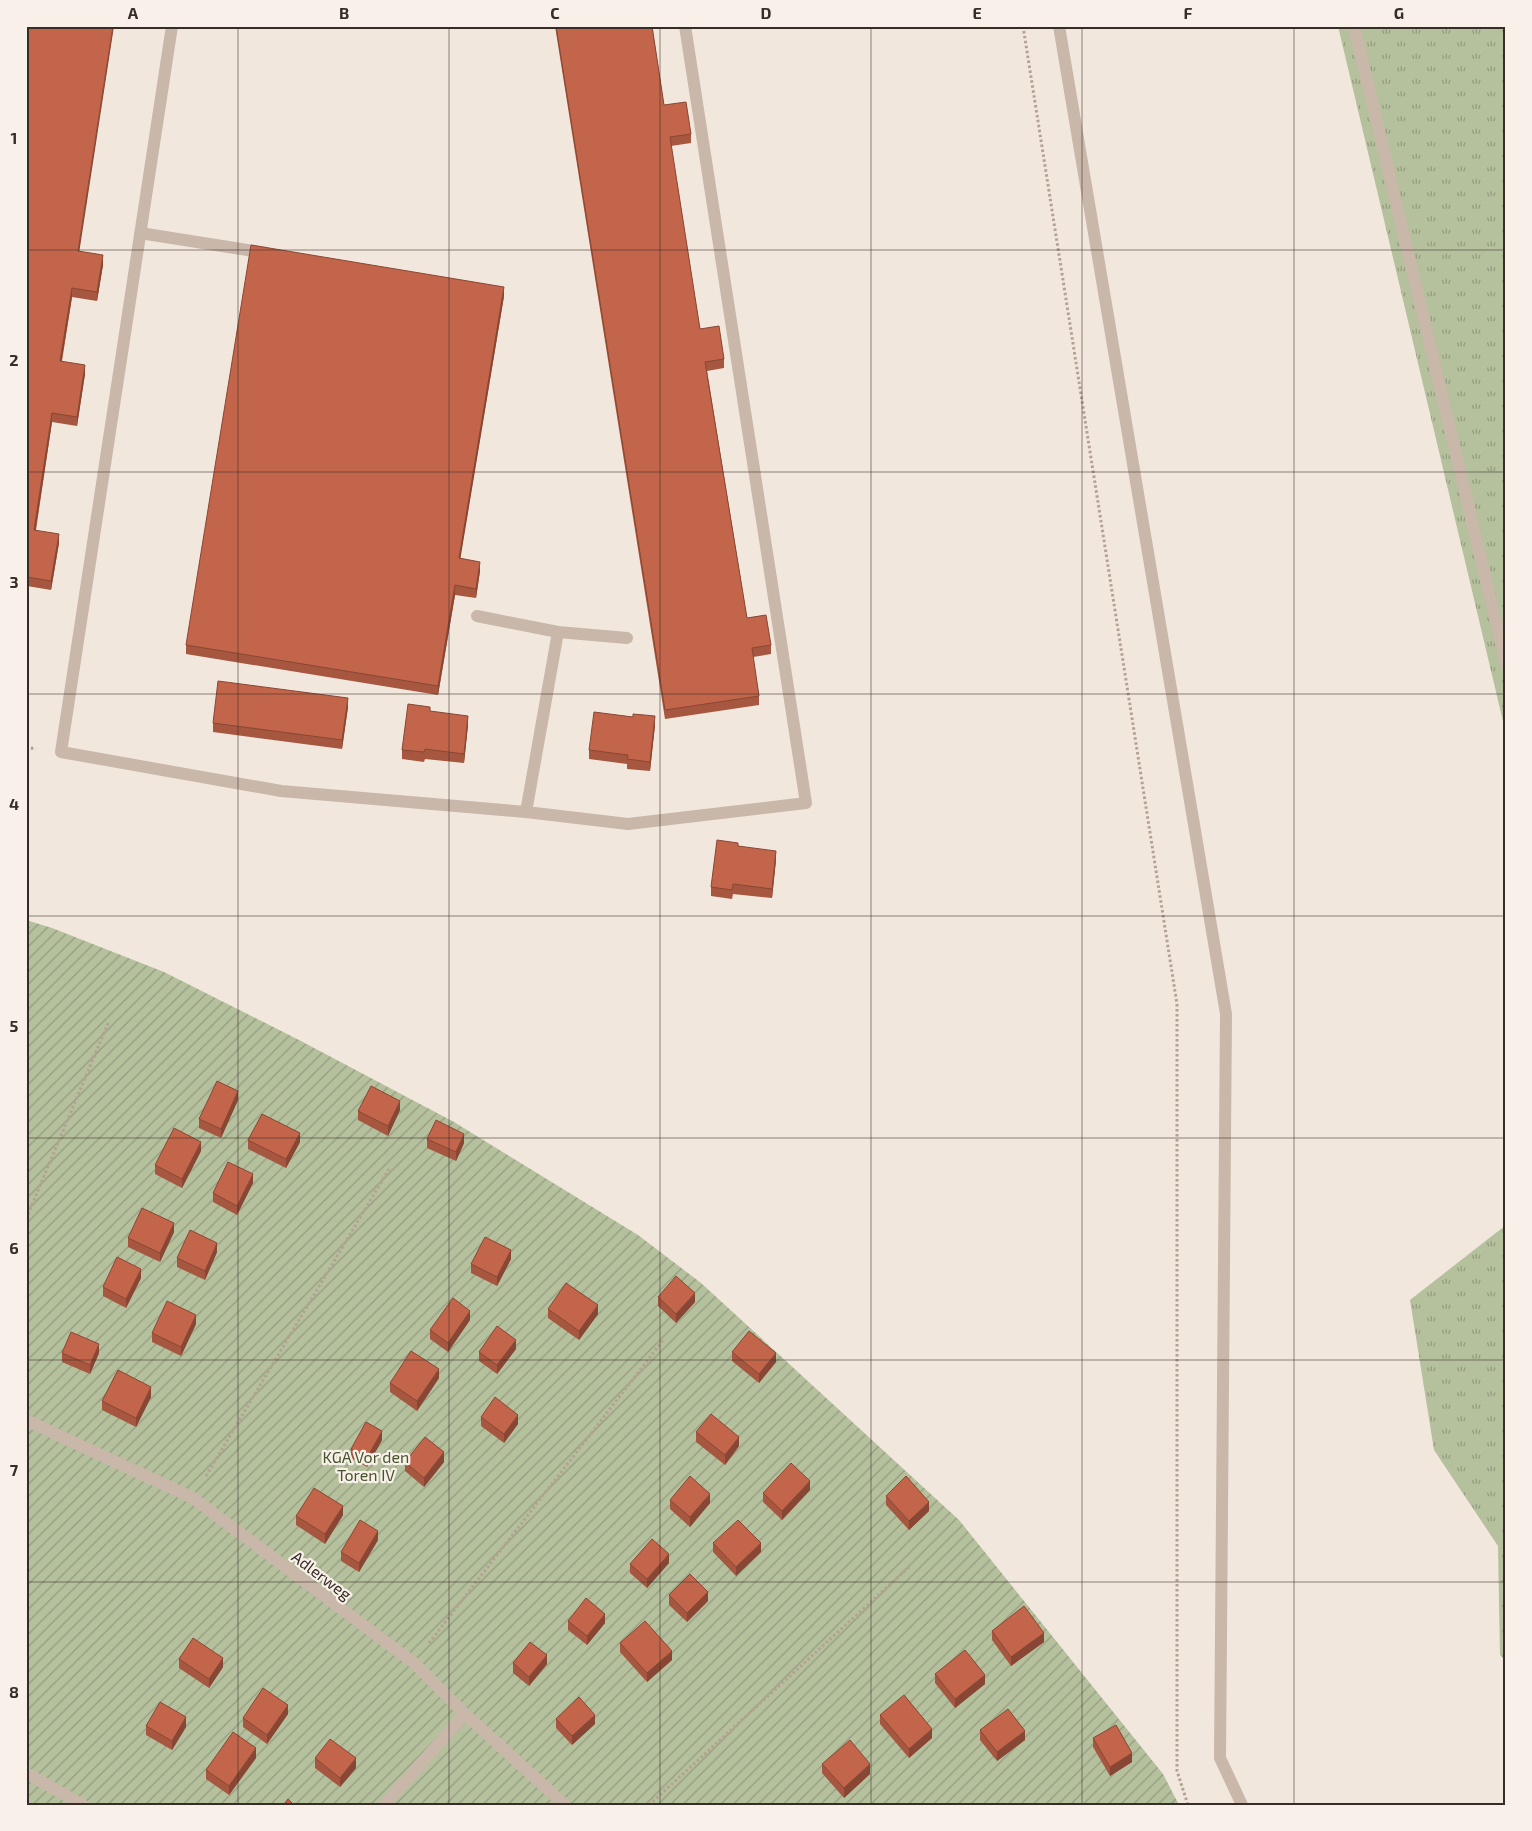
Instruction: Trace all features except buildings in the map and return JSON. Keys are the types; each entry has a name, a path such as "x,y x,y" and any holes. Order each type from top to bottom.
{"lane":[{"path":"172,26 61,752 281,791 526,812 628,824 806,803 685,26"},
{"path":"1059,26 1226,1014 1220,1758 1242,1805"},
{"path":"1354,26 1506,664"},
{"path":"140,233 275,254"},
{"path":"477,616 558,632 627,638"},
{"path":"526,812 558,632"},
{"name":"Adlerweg","path":"26,1420 192,1498 414,1663 465,1714 565,1805"},
{"path":"384,1805 465,1714"},
{"path":"26,1773 83,1805"}],"path":[{"path":"1023,26 1177,1004 1177,1771 1188,1805"},
{"path":"26,1219 109,1021"},
{"path":"192,1498 389,1168"},
{"path":"414,1663 664,1338"},
{"path":"649,1805 909,1567"}],"green space":[{"path":"1338,26 1506,26 1506,734"},
{"name":"KGA Vor den Toren IV","path":"26,920 52,928 164,972 299,1040 454,1122 638,1235 701,1283 959,1520 1163,1774 1179,1805 26,1805"},
{"path":"1506,1225 1506,1661 1500,1655 1498,1546 1434,1450 1410,1300"}]}
